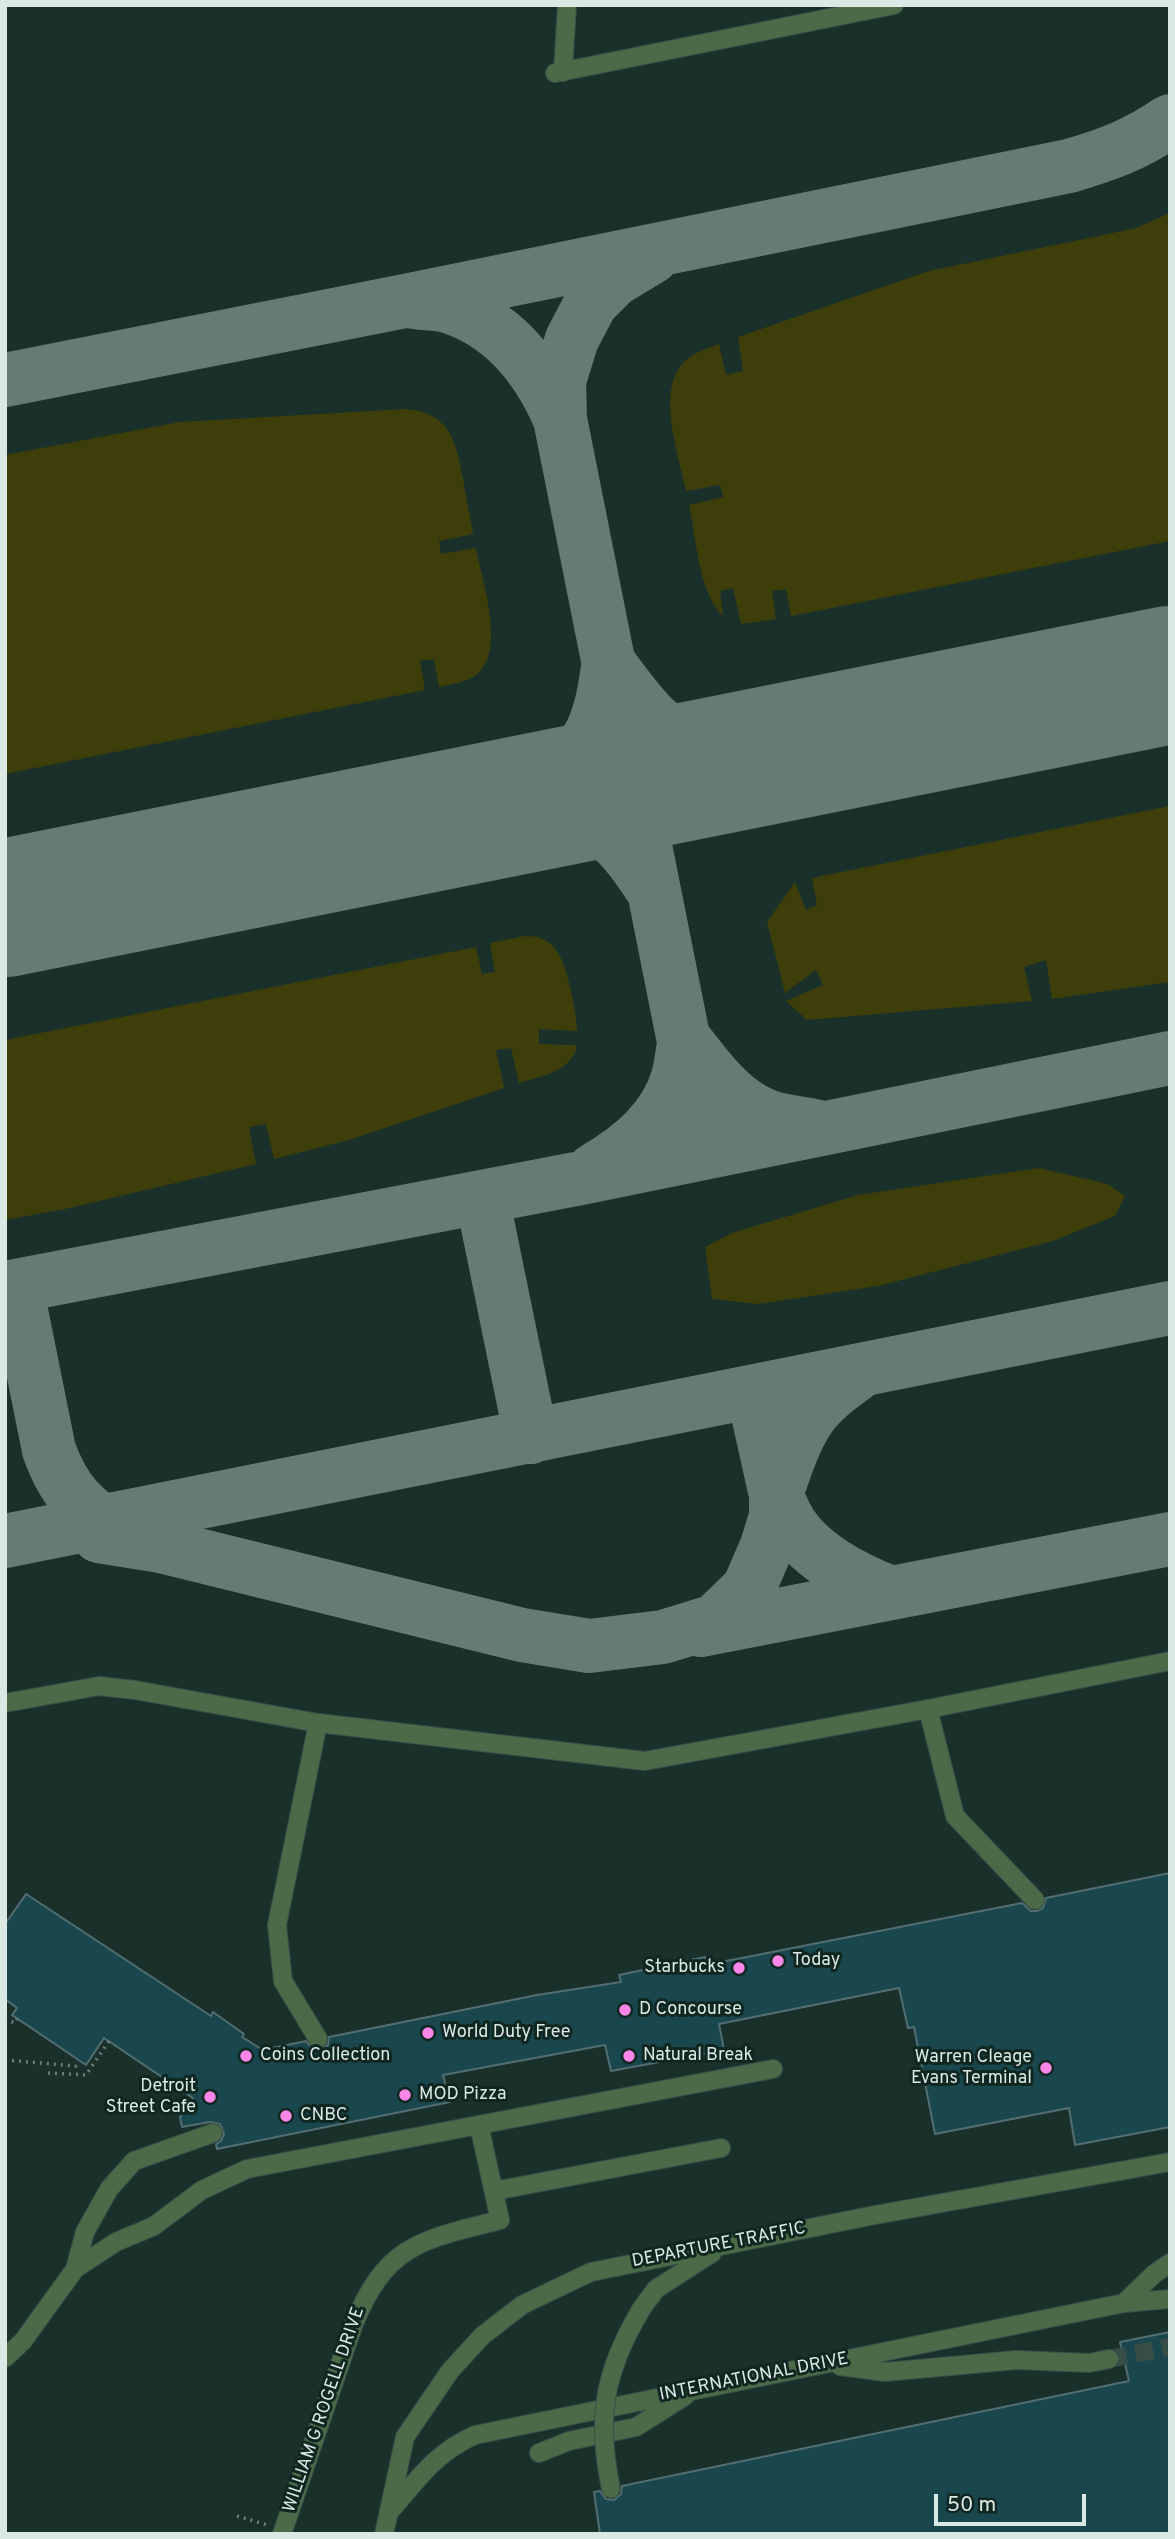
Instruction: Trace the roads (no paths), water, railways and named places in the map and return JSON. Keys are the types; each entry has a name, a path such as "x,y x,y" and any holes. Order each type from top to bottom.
{"street":[{"path":"567,5 559,73 894,5"},
{"path":"5,1703 99,1686 318,1723 645,1761 1170,1661"},
{"path":"928,1709 955,1816 1035,1900"},
{"path":"318,1723 277,1925 283,1981 318,2039"},
{"path":"75,2269 116,2242 154,2225 202,2190 247,2169 773,2069"},
{"name":"WILLIAM G ROGELL DRIVE","path":"282,2534 364,2300 379,2276 405,2252 428,2240 500,2220 479,2126"},
{"path":"5,2358 23,2341 75,2269 85,2232 109,2189 134,2161 213,2133"},
{"path":"494,2191 721,2148"},
{"name":"DEPARTURE TRAFFIC","path":"391,2510 405,2437 450,2371 482,2336 523,2305 591,2272 875,2215 1170,2162"},
{"path":"611,2489 604,2445 607,2384 618,2351 656,2289 721,2247"},
{"path":"1124,2303 1154,2274 1170,2263"},
{"name":"INTERNATIONAL DRIVE","path":"384,2534 391,2510 445,2450 475,2435 1124,2303 1170,2299"},
{"path":"823,2364 885,2372 1017,2360 1089,2363 1109,2359"},
{"path":"539,2453 569,2441 636,2427 694,2390"}],"tunnel":[{"path":"1109,2359 1170,2347"}],"place":[{"name":"Today","path":"778,1961"},
{"name":"Starbucks","path":"739,1968"},
{"name":"D Concourse","path":"625,2010"},
{"name":"World Duty Free","path":"428,2033"},
{"name":"Coins Collection","path":"246,2056"},
{"name":"Natural Break","path":"629,2056"},
{"name":"Warren Cleage Evans Terminal","path":"1046,2068"},
{"name":"MOD Pizza","path":"405,2095"},
{"name":"Detroit Street Cafe","path":"210,2097"},
{"name":"CNBC","path":"286,2116"}]}
